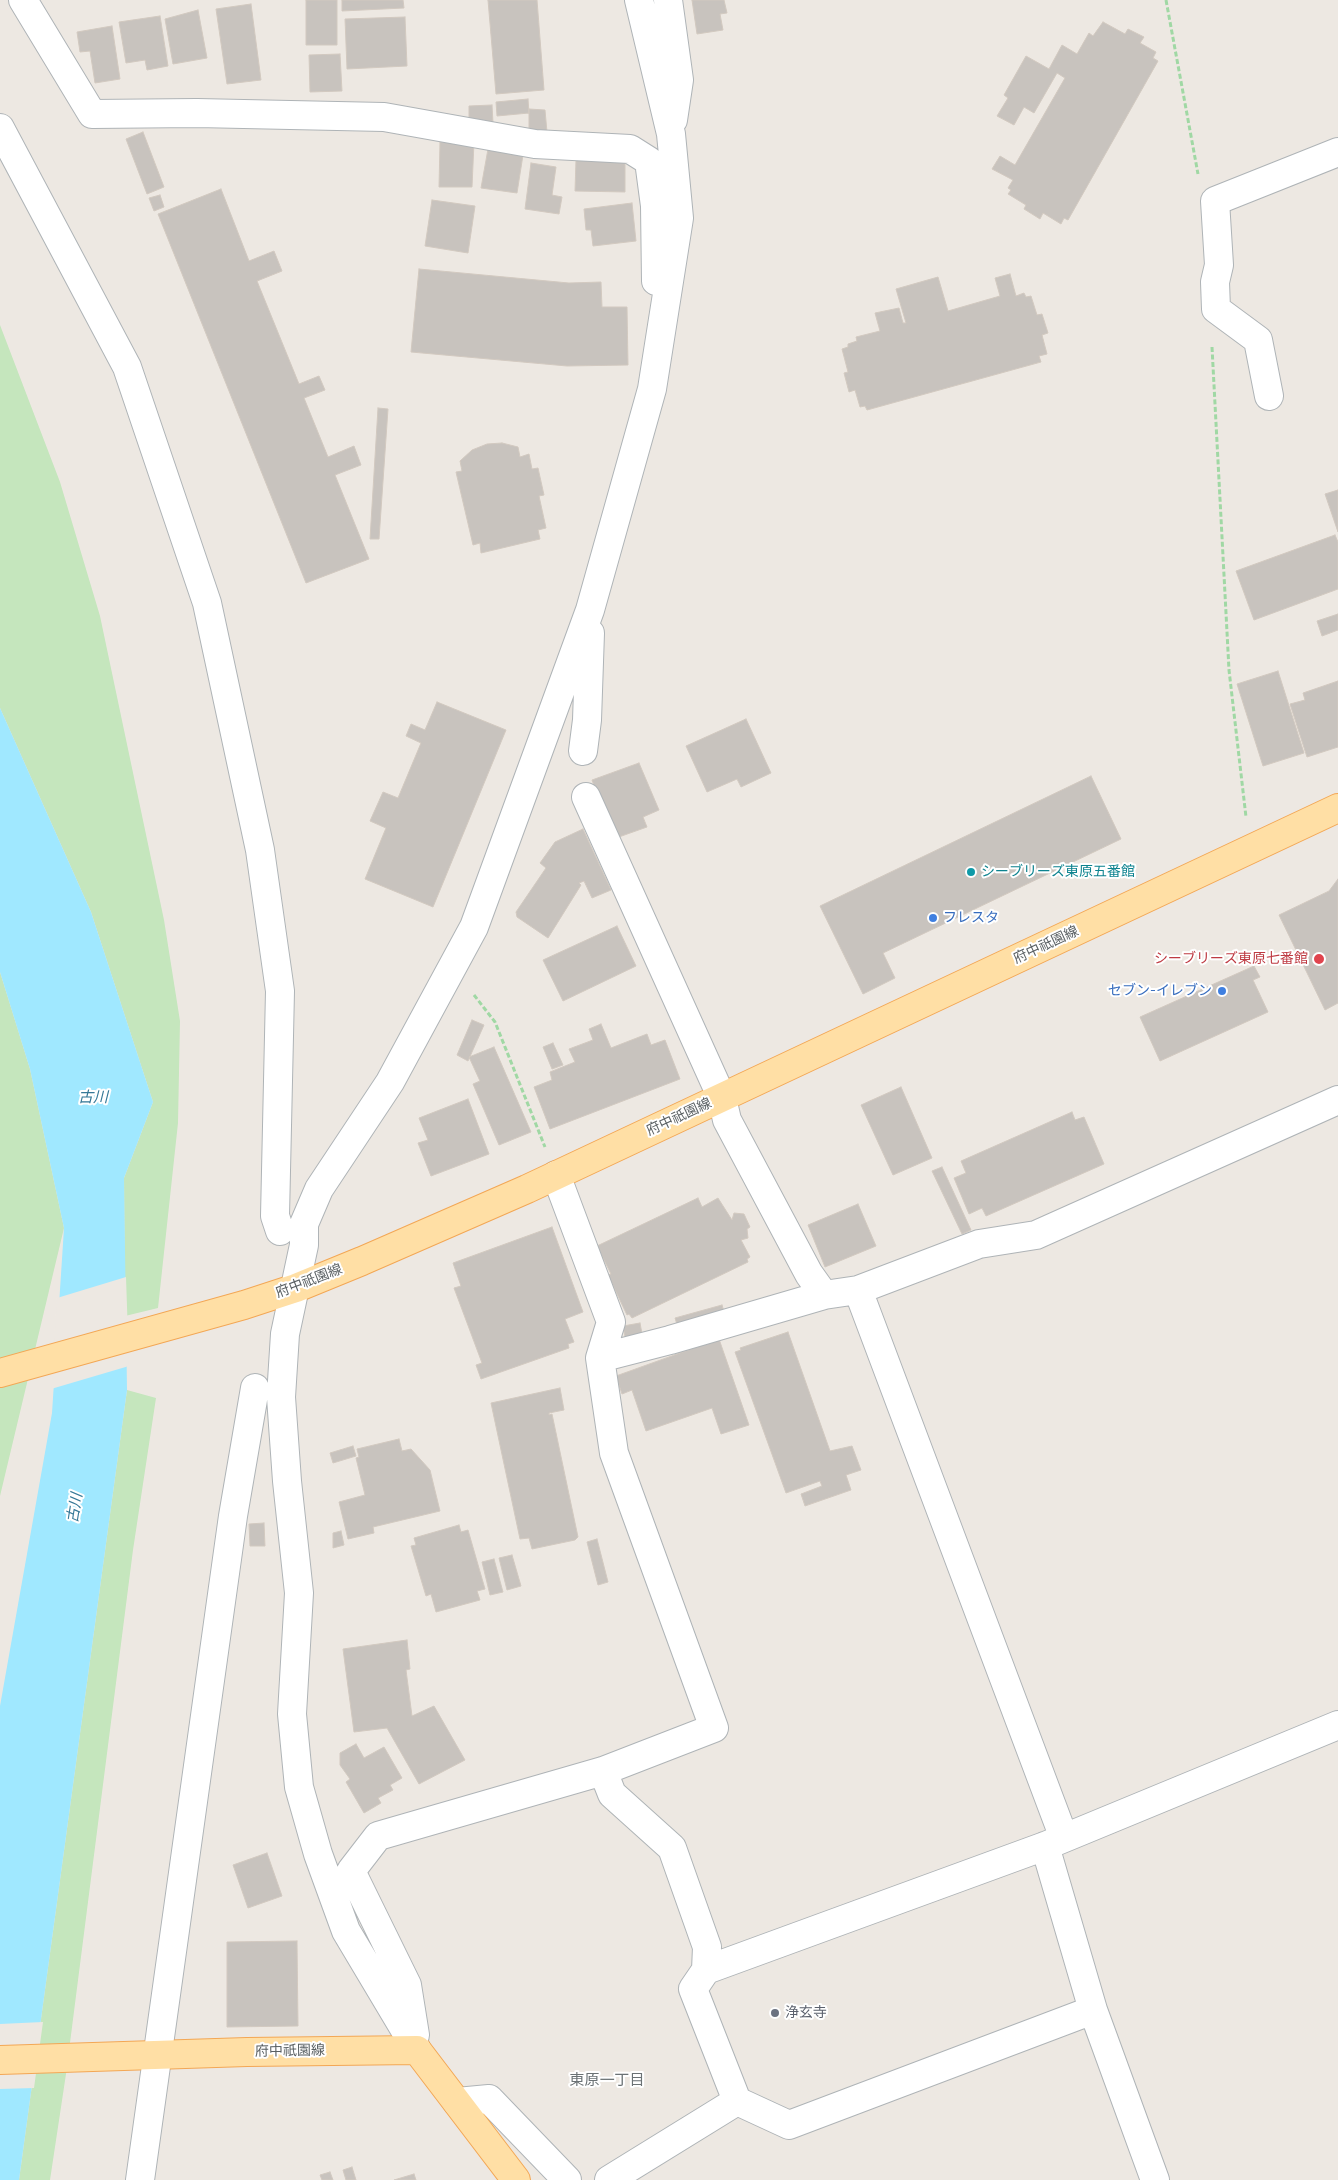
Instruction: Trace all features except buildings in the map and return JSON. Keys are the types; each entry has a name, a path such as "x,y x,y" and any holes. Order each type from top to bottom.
{"main road":[{"name":"府中祇園線","path":"0,1373 244,1305 296,1288 556,1175 1338,808"},
{"name":"府中祇園線","path":"0,2060 417,2050"},
{"path":"417,2050 516,2180"}],"street":[{"path":"23,0 92,114 198,113 384,117 535,144 630,149 649,161 655,206 655,267 660,328"},
{"path":"417,2050 346,1931 318,1854 299,1787 292,1714 299,1593 287,1481 281,1397 285,1334 304,1245 304,1224 319,1189 390,1082 474,927 590,610 652,390 660,328 679,218 671,134 639,0"},
{"path":"668,0 679,80 671,134"},
{"path":"0,128 127,368 207,602 260,850 280,990 275,1216 280,1231"},
{"path":"1269,396 1258,340 1216,309 1214,282 1219,265 1215,201 1338,152"},
{"path":"583,751 590,610"},
{"path":"586,797 722,1098 727,1120 809,1274 824,1294"},
{"path":"600,1358 670,1340 824,1294 858,1290 980,1244 1036,1235 1338,1100"},
{"path":"417,2050 407,1985 351,1871 378,1836 603,1771 714,1728 614,1453 600,1358 612,1322 556,1175"},
{"path":"858,1290 1055,1842 1093,2010 1155,2180"},
{"path":"140,2180 152,2056 255,1388"},
{"path":"706,1970 1055,1842 1338,1726"},
{"path":"603,1771 612,1794 672,1848 707,1947 706,1970 693,1989 737,2101 788,2125 1093,2010"},
{"path":"457,2102 489,2100 567,2180"},
{"path":"609,2180 737,2101"}],"path":[{"path":"1166,0 1202,194 1215,201"},
{"path":"1216,309 1210,320 1229,670 1246,820"},
{"path":"450,971 477,998 495,1022 556,1175"}],"green space":[{"path":"0,325 60,482 100,616 164,920 180,1021 178,1123 158,1308 125,1316 124,1178 153,1102 91,912 0,708"},
{"path":"0,972 30,1069 64,1228 0,1496"},
{"path":"127,1390 156,1398 133,1550 66,2074 50,2180 19,2180"}],"water":[{"name":"古川","path":"0,708 91,912 153,1102 124,1178 127,1390 19,2180 0,2180 0,1706 52,1413 64,1228 30,1069 0,972"}],"pier":[{"path":"126,1277 129,1366 51,1389 57,1298"},
{"path":"43,2022 34,2088 0,2089 0,2024"}],"place":[{"name":"シーブリーズ東原五番館","path":"971,872"},
{"name":"フレスタ","path":"933,918"},
{"name":"シーブリーズ東原七番館","path":"1319,959"},
{"name":"セブン-イレブン","path":"1222,991"},
{"name":"浄玄寺","path":"775,2013"}],"district":[{"name":"東原一丁目","path":"607,2080"}]}
